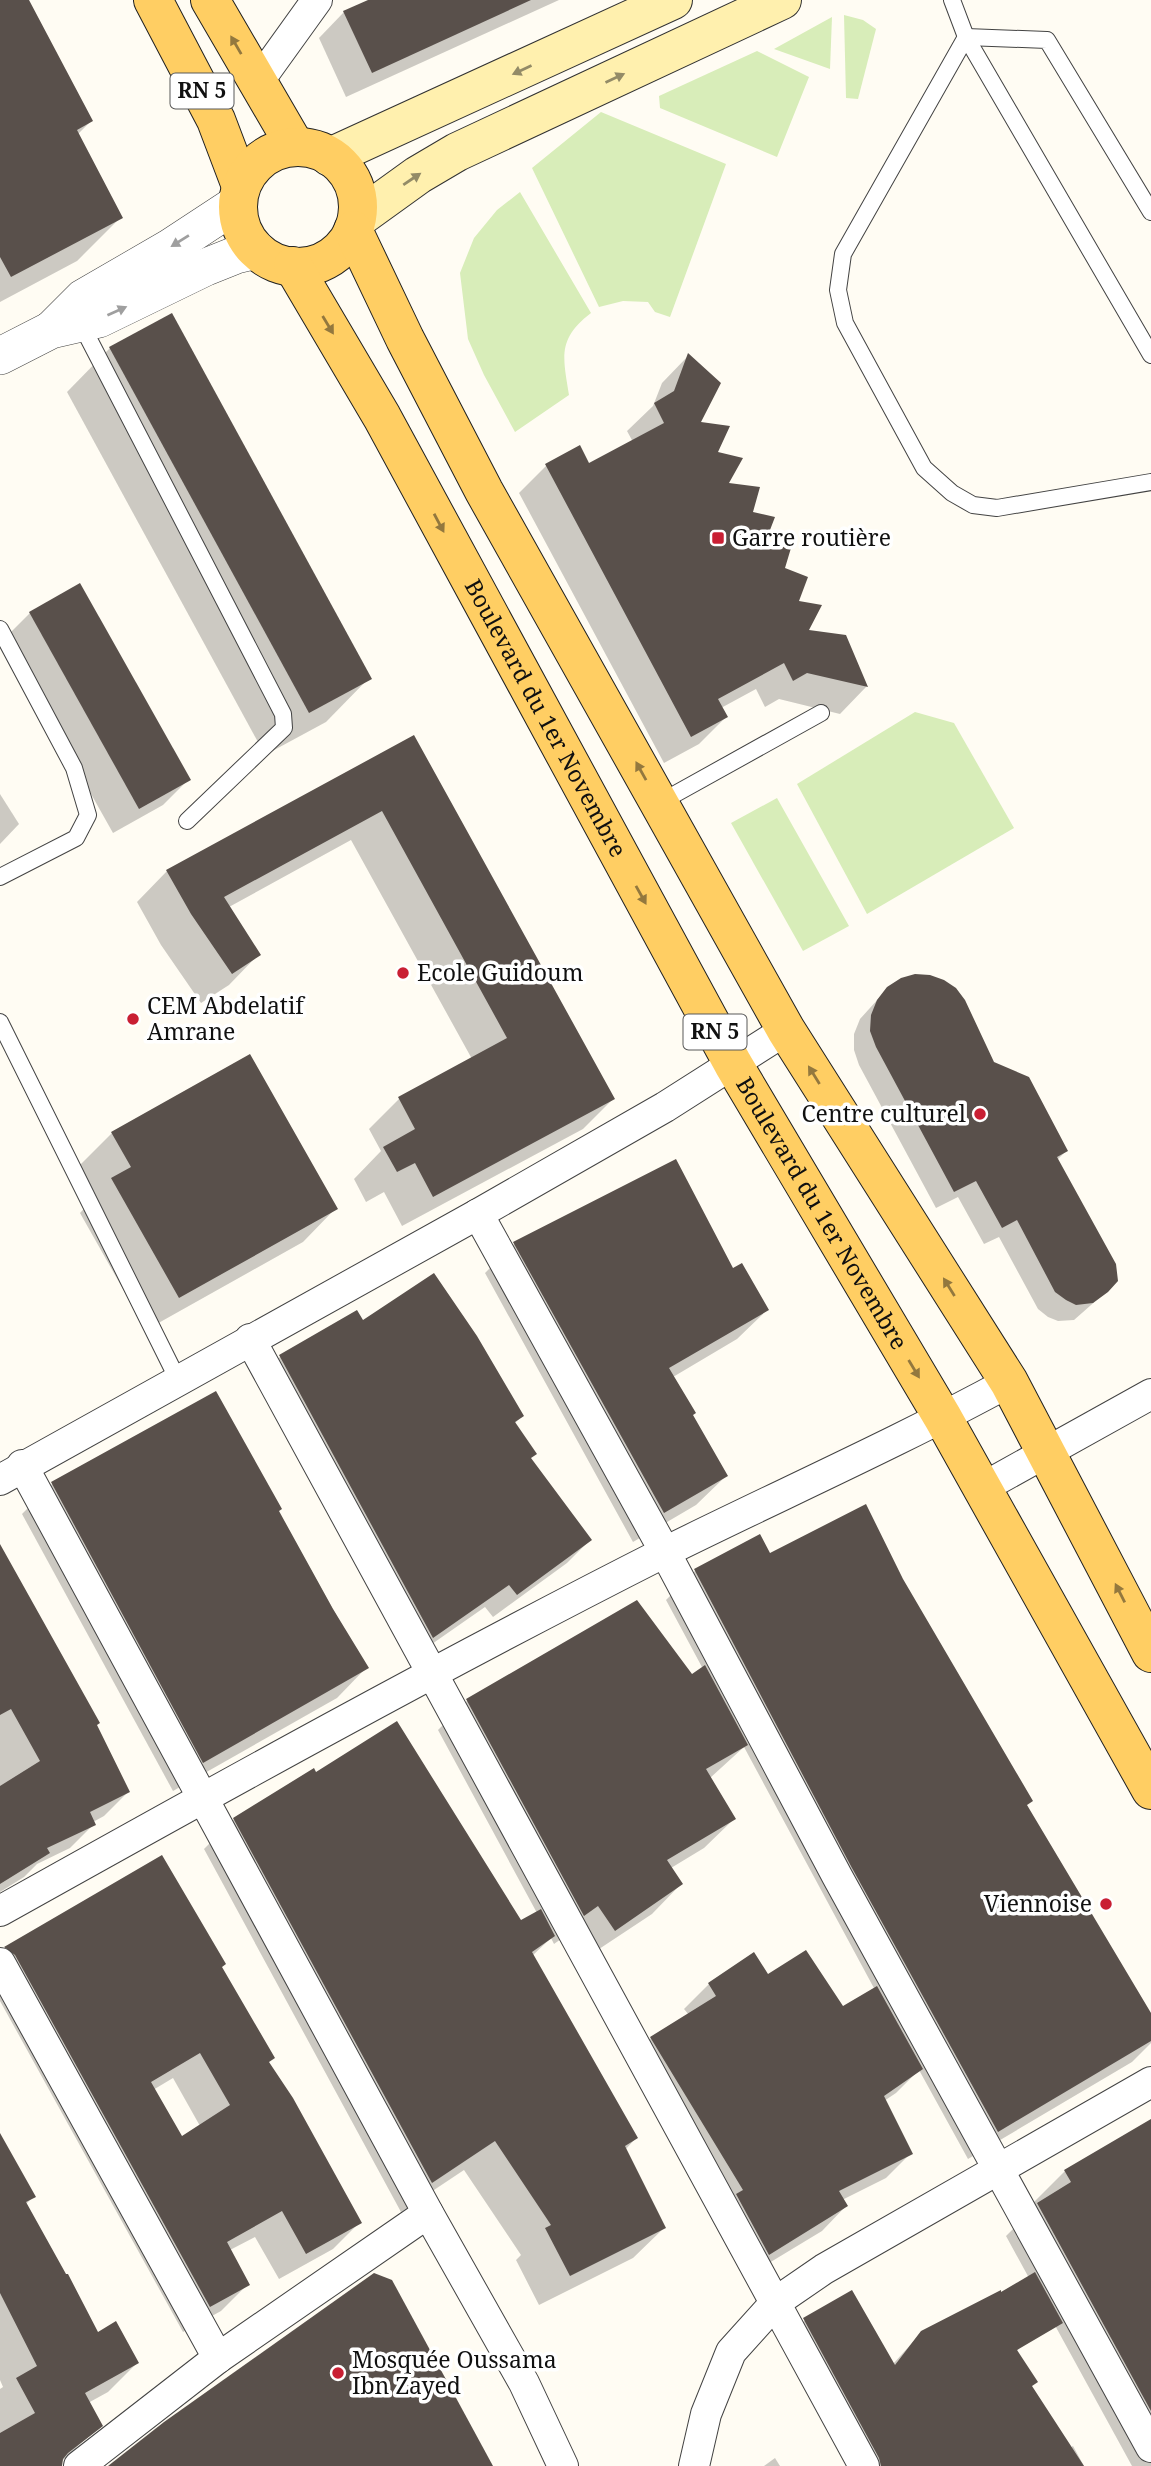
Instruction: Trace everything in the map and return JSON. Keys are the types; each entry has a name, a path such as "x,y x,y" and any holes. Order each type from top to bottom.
{"main road":[{"name":"RN 5","path":"153,0 216,120 239,195"},
{"name":"RN 5","path":"210,0 258,82 313,152"},
{"path":"313,152 673,0"},
{"path":"355,225 418,175 457,152 782,0"},
{"path":"277,150 313,152 342,166 350,177 358,205 355,225 343,246 329,258 311,265 293,267 274,261 257,250 242,229 239,195 250,171 262,159 277,150"},
{"name":"RN 5","path":"355,225 405,340 484,491 786,1030 1009,1382 1151,1653"},
{"name":"Boulevard du 1er Novembre","path":"293,267 382,417 733,1064 943,1418 1151,1790"}],"street":[{"path":"258,82 317,0"},
{"path":"66,327 83,298 170,247 239,195"},
{"path":"3,346 120,310 236,255 257,250"},
{"path":"563,2466 524,2383 428,2213 202,1798 11,1473 478,1214 665,1107 786,1030"},
{"path":"478,1214 665,1552 831,1864 1151,2447"},
{"path":"250,1339 864,2466"},
{"path":"0,1911 202,1798 665,1552 943,1418 1009,1382"},
{"path":"982,1488 1151,1394"},
{"path":"0,1962 219,2358"},
{"path":"694,2466 706,2414 731,2352 776,2302 824,2269 1151,2082"},
{"path":"79,2466 219,2358 428,2213"}],"lane":[{"path":"952,0 966,37 1151,355"},
{"path":"966,37 1048,40 1151,212"},
{"path":"966,37 843,254 838,290 845,323 924,468 952,493 973,505 997,508 1151,482"},
{"path":"66,327 283,714 284,728 187,821"},
{"path":"0,629 74,768 88,815 76,838 0,877"},
{"path":"659,803 821,713"},
{"path":"0,1022 178,1380"}],"green space":[{"path":"844,15 863,20 876,29 858,99 846,98"},
{"path":"832,17 830,69 774,49"},
{"path":"757,51 809,77 777,157 660,108 659,96"},
{"path":"601,112 726,164 670,317 655,312 648,302 623,301 599,307 532,168"},
{"path":"520,192 591,313 572,331 565,350 569,395 515,432 468,339 460,273 474,238 497,210"},
{"path":"915,712 954,723 1014,828 867,914 797,784"},
{"path":"777,798 849,926 803,951 731,823"}],"building":[{"path":"0,0 29,0 93,121 77,130 123,218 11,277 0,257"},
{"path":"368,0 531,0 372,73 343,11"},
{"path":"172,313 372,679 309,713 109,347"},
{"path":"688,353 721,383 701,422 730,426 718,452 743,458 729,483 760,487 753,512 775,517 765,543 791,548 785,568 808,577 799,601 822,605 809,630 846,635 868,687 807,673 793,681 784,663 718,699 728,717 691,737 545,464 580,445 589,463 664,423 654,403 674,391"},
{"path":"80,583 191,780 139,809 29,612"},
{"path":"414,735 615,1099 433,1197 415,1163 397,1172 383,1147 415,1129 398,1097 507,1038 382,811 224,897 261,955 232,974 191,914 166,870"},
{"name":"Centre culturel","path":"915,974 930,975 956,988 965,1000 994,1062 1029,1077 1068,1151 1057,1157 1116,1264 1118,1281 1093,1303 1076,1305 1055,1292 1017,1220 1002,1228 976,1181 954,1192 870,1031 871,1015 877,1000 887,987 901,978"},
{"path":"250,1054 338,1209 179,1298 111,1178 131,1167 111,1132"},
{"path":"676,1159 733,1268 742,1263 769,1310 669,1368 696,1413 693,1415 728,1476 664,1513 513,1242"},
{"path":"434,1273 477,1336 524,1416 515,1422 537,1454 531,1458 592,1540 517,1595 509,1585 433,1638 279,1355 357,1310 363,1320"},
{"path":"216,1391 282,1509 279,1511 333,1609 369,1668 203,1763 51,1482"},
{"path":"866,1504 903,1579 1033,1801 1027,1805 1151,2013 1151,2041 998,2132 852,1868 694,1569 760,1534 770,1553"},
{"path":"0,1544 100,1723 97,1725 130,1792 90,1812 96,1825 47,1848 50,1853 0,1884 0,1786 40,1761 11,1709 0,1715"},
{"path":"637,1600 692,1674 705,1665 748,1745 706,1769 736,1819 667,1860 683,1884 615,1931 598,1906 584,1916 466,1699"},
{"path":"397,1721 521,1920 541,1909 555,1936 532,1952 638,2138 625,2146 666,2228 570,2276 545,2228 551,2225 495,2141 432,2183 233,1818 314,1768 316,1772"},
{"path":"162,1855 226,1964 222,1967 275,2058 269,2062 293,2098 362,2223 306,2254 282,2211 227,2242 250,2285 210,2307 15,1955 4,1947","holes":["200,2053 230,2105 182,2136 151,2082"]},
{"path":"806,1950 843,2006 877,1986 923,2069 884,2096 913,2154 839,2191 848,2206 769,2255 736,2194 743,2190 650,2037 716,1996 708,1983 754,1952 768,1974"},
{"path":"1151,2119 1151,2411 1037,2203 1071,2182 1064,2170"},
{"path":"0,2133 36,2197 26,2202 98,2332 116,2321 139,2363 85,2393 103,2426 68,2453 62,2466 0,2466 0,2433 35,2413 16,2378 37,2366 0,2293"},
{"path":"1035,2272 1063,2323 1017,2350 1038,2382 1032,2386 1084,2466 881,2466 803,2318 852,2290 895,2365 921,2331 1001,2292"},
{"name":"Mosquée Oussama Ibn Zayed","path":"374,2273 392,2280 493,2466 108,2466 164,2422"}],"place":[{"name":"Garre routière","path":"718,538"},
{"name":"Ecole Guidoum","path":"403,973"},
{"name":"CEM Abdelatif Amrane","path":"133,1019"},
{"name":"Centre culturel","path":"980,1114"},
{"name":"Viennoise","path":"1106,1904"},
{"name":"Mosquée Oussama Ibn Zayed","path":"338,2373"}]}
